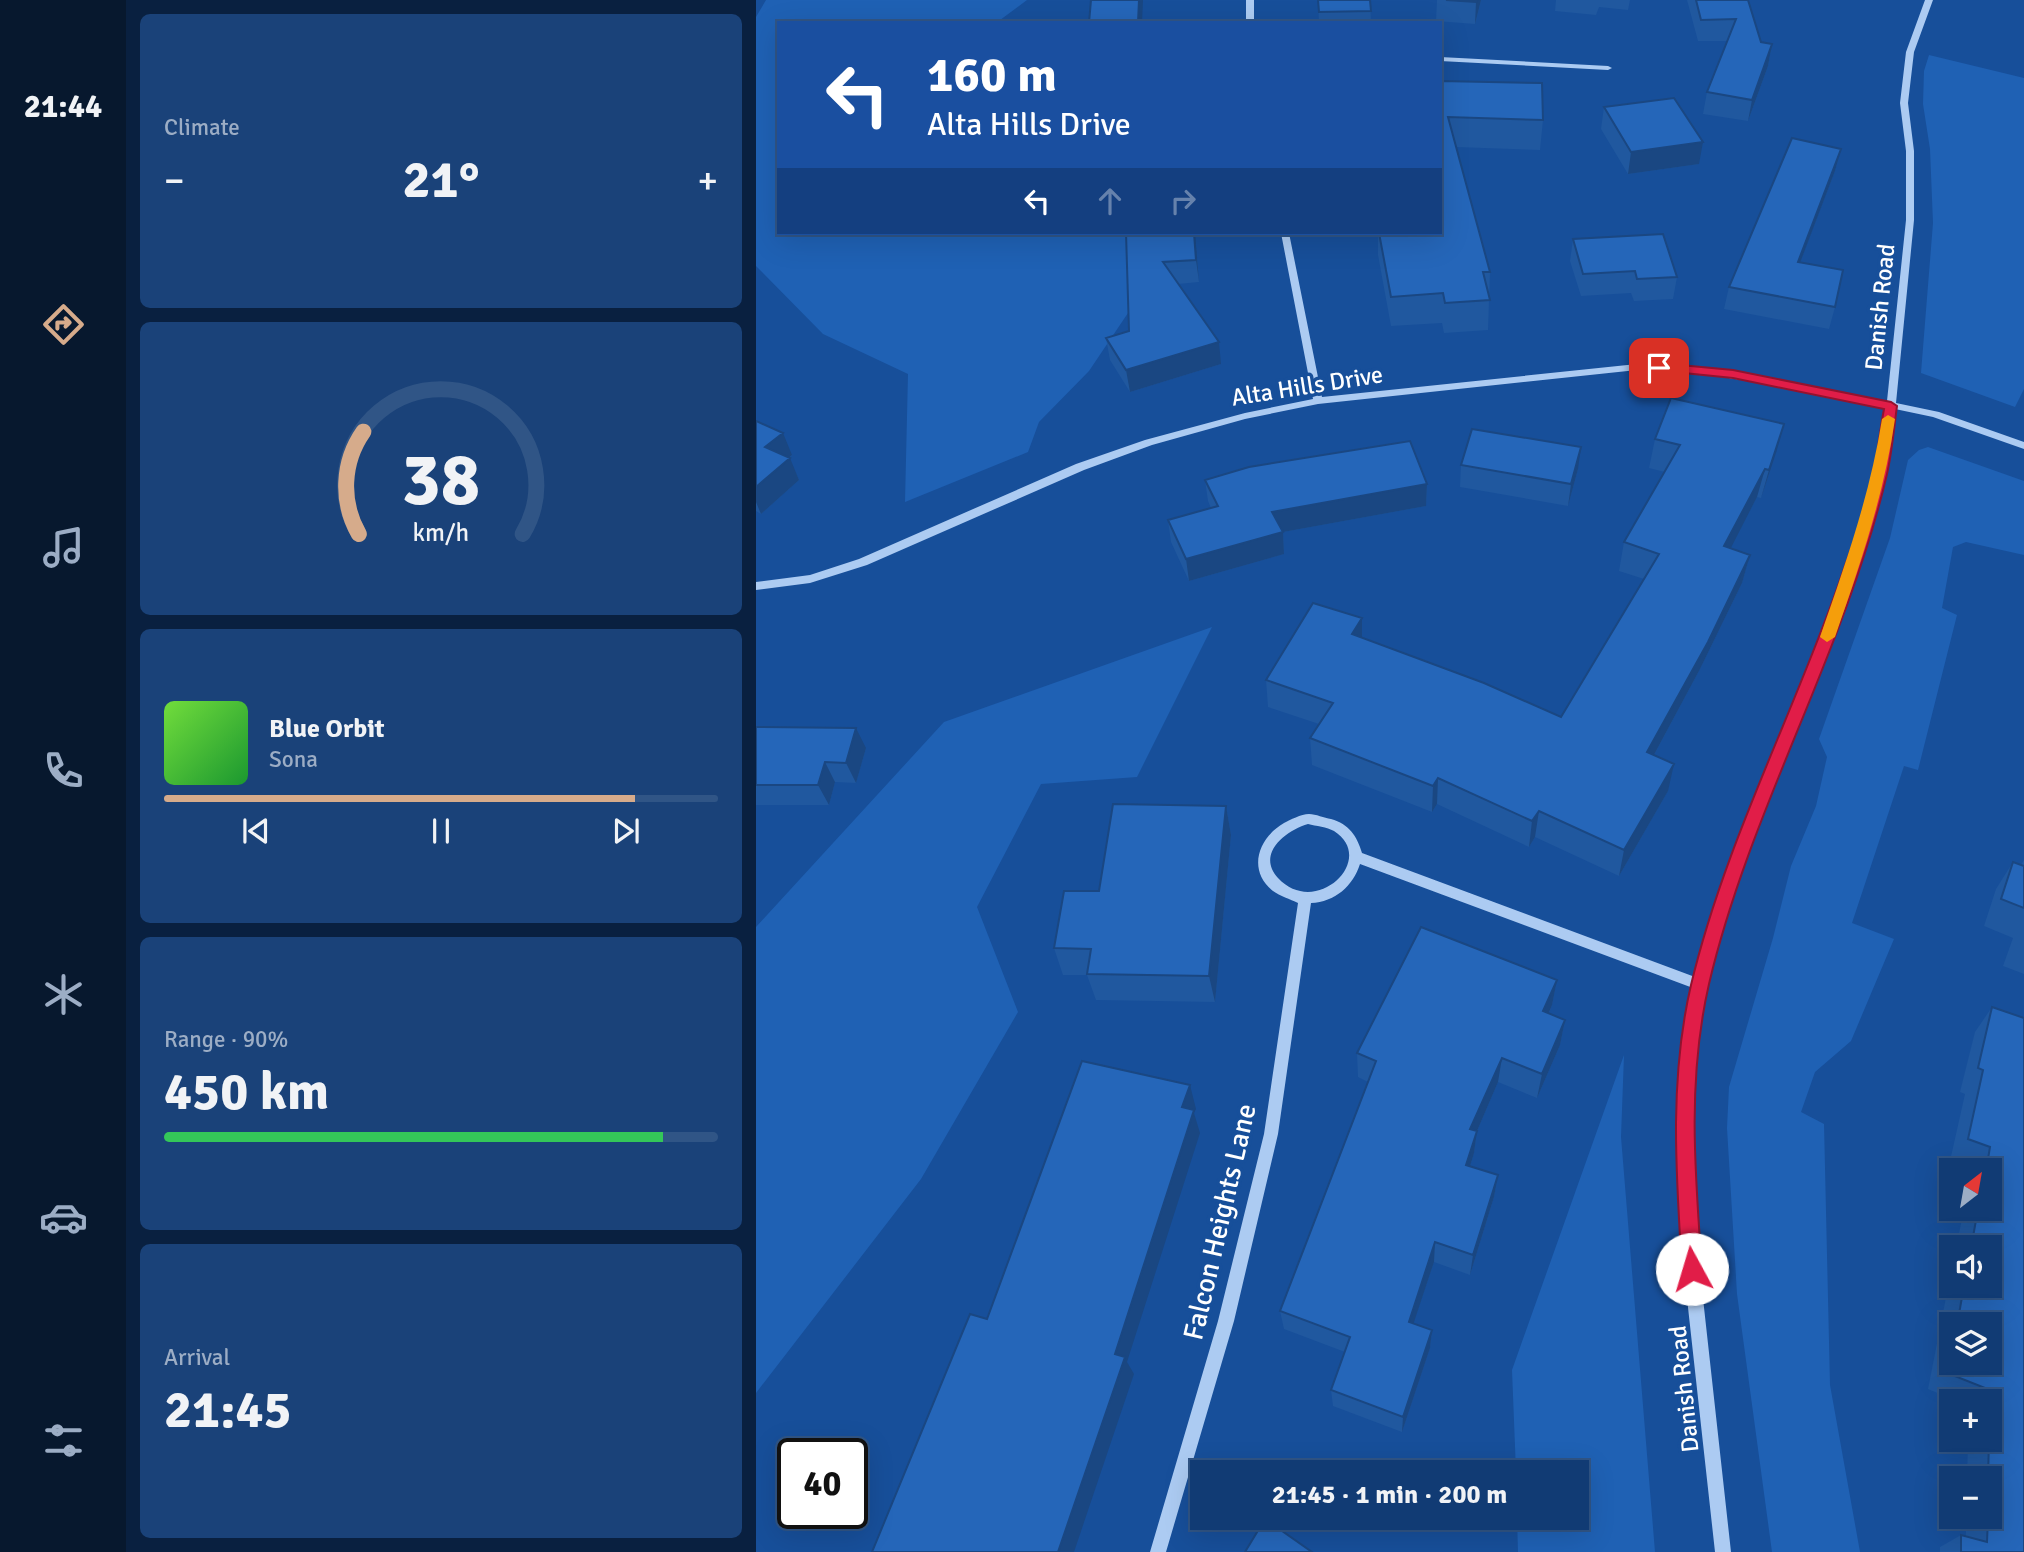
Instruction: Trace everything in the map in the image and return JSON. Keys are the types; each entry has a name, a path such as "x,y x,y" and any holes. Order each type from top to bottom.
{"street":[{"path":"1250,0 1250,21"},
{"name":"Danish Road","path":"1723,1552 1689,1244 1684,1150 1687,1058 1700,985 1730,880 1829,632 1865,528 1881,471 1891,406 1910,220 1910,151 1905,103 1910,52 1929,0"},
{"path":"1442,59 1608,68"},
{"path":"1285,235 1318,401"},
{"name":"Alta Hills Drive","path":"756,586 810,579 863,562 1080,467 1149,442 1245,416 1318,401 1637,367 1681,368 1733,374 1891,406"},
{"path":"1891,406 1936,414 2024,446"},
{"path":"1308,819 1337,825 1355,844 1355,870 1341,887 1320,897 1305,898 1290,894 1277,886 1264,864 1265,851 1280,829 1308,819"},
{"path":"1357,857 1700,985"},
{"name":"Falcon Heights Lane","path":"1158,1552 1226,1321 1271,1134 1305,898"}],"shaded area":[{"path":"766,0 1027,0 999,21 777,21 777,235 1130,235 1130,310 1089,371 1039,422 1028,452 905,502 908,374 823,334 756,266 756,17"},
{"path":"1929,55 2024,78 2024,389 2015,407 1921,373 1933,223 1930,149 1923,104 1924,71"},
{"path":"1928,447 2024,481 2024,555 1966,542 1953,547 1942,608 1957,615 1918,770 1904,766 1852,923 1894,939 1851,1041 1815,1072 1801,1112 1824,1124 1830,1385 1860,1552 1772,1552 1737,1294 1727,1128 1729,1087 1773,938 1791,866 1816,806 1827,757 1819,739 1890,538 1908,460 1919,450"},
{"path":"1212,627 1137,777 1041,784 977,907 1018,1012 921,1179 756,1393 756,927 944,722"},
{"path":"1624,1055 1621,1137 1655,1552 1518,1552 1517,1530 1589,1530 1589,1460 1516,1460 1512,1370"}],"building":[{"path":"1091,0 1139,0 1138,21 1089,21"},
{"path":"1318,0 1370,0 1371,11 1319,12"},
{"path":"1446,0 1477,0 1476,2"},
{"path":"1696,0 1748,0 1761,42 1772,44 1752,100 1707,92 1736,19 1701,20"},
{"path":"1442,81 1542,83 1543,120 1448,117 1490,272 1483,272 1490,300 1445,303 1443,293 1391,297 1379,235 1442,235"},
{"path":"1674,98 1703,142 1631,152 1604,107"},
{"path":"1792,138 1841,149 1798,262 1843,270 1835,307 1729,287"},
{"path":"1663,234 1677,277 1637,279 1635,271 1583,274 1573,239"},
{"path":"1126,235 1194,235 1196,260 1163,262 1219,342 1126,370 1106,338 1129,331"},
{"path":"1671,398 1784,424 1769,470 1765,469 1724,546 1750,555 1708,642 1647,752 1674,764 1624,850 1539,811 1532,821 1438,778 1433,786 1310,738 1333,703 1266,680 1313,603 1362,618 1352,634 1484,683 1561,717 1659,554 1624,542 1680,445 1655,439"},
{"path":"756,421 783,433 765,447 790,458 756,487"},
{"path":"1472,429 1581,447 1571,484 1461,465"},
{"path":"1410,441 1427,484 1272,512 1283,532 1186,559 1168,520 1218,506 1205,480 1249,467"},
{"path":"756,727 856,728 846,763 825,762 818,785 756,785"},
{"path":"1113,804 1226,806 1209,976 1087,974 1091,949 1054,948 1064,891 1099,891"},
{"path":"2013,862 2024,866 2024,908 2001,899"},
{"path":"1421,927 1557,980 1543,1011 1565,1020 1542,1074 1502,1058 1470,1129 1477,1131 1466,1165 1498,1175 1473,1255 1435,1242 1409,1322 1432,1330 1403,1417 1331,1390 1350,1337 1280,1311 1376,1061 1357,1053"},
{"path":"1992,1007 2024,1018 2024,1552 1961,1552 1961,1535 1987,1542 1988,1529 2002,1529 2002,1466 1988,1466 1989,1452 2002,1452 2002,1389 1987,1389 1952,1375 2002,1375 2002,1312 1959,1312 1962,1298 2002,1298 2002,1235 1973,1235 1976,1222 2002,1222 2002,1158 1988,1158 1990,1147 1968,1139 1983,1070 1978,1068"},
{"path":"1082,1061 1190,1085 1182,1107 1194,1110 1115,1354 1125,1357 1058,1552 872,1552 970,1314 987,1319"},
{"path":"1258,1530 1281,1530 1312,1552 1245,1552"}],"slow traffic":[{"path":"1827,637 1865,528 1881,471 1888,419"}],"route":[{"path":"1659,368 1733,374 1891,406 1881,471 1865,528 1829,632 1730,880 1700,985 1687,1058 1684,1150 1692,1269"}]}
